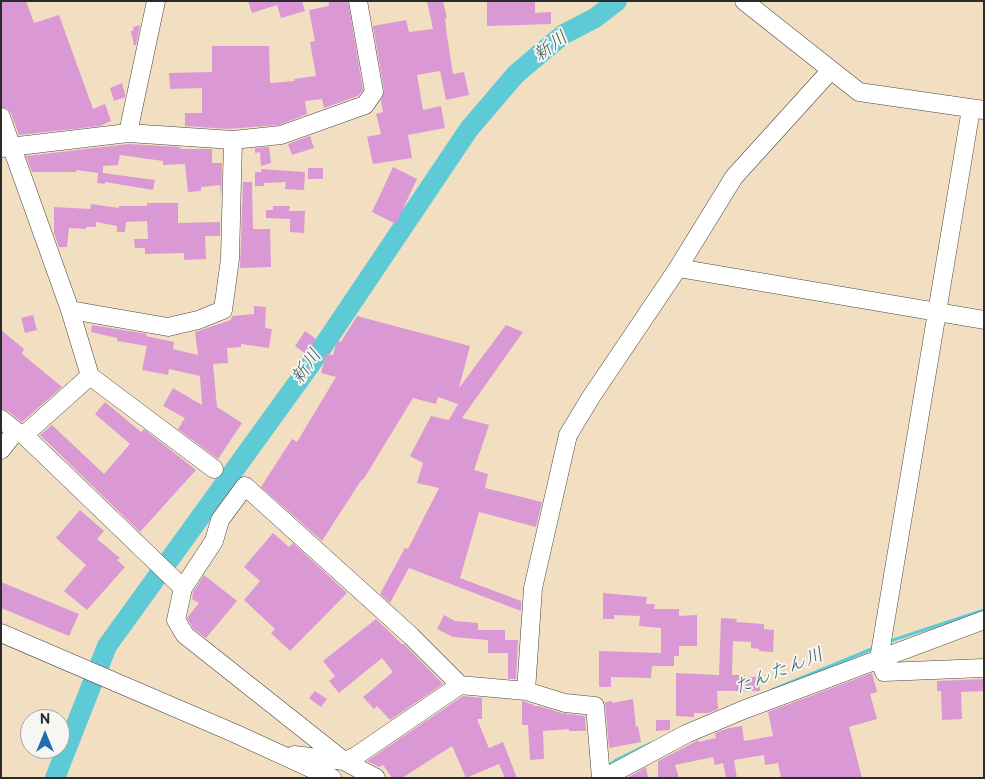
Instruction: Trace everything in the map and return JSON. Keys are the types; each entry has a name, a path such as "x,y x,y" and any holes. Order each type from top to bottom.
{"street":[{"path":"128,133 156,1"},
{"path":"7,147 128,133 233,140 281,135 365,105 374,92 358,1"},
{"path":"744,1 859,92 977,109 938,312 879,659 884,672 984,668"},
{"path":"526,691 533,588 568,435 591,397 678,268 734,177 831,70"},
{"path":"1,117 7,147 70,310 90,376 214,469"},
{"path":"70,310 168,327 198,320 223,310 230,259 233,140"},
{"path":"678,268 984,320"},
{"path":"1,450 90,376"},
{"path":"1,419 20,433 183,588"},
{"path":"376,778 344,762 185,635 176,620 183,588 214,541 220,520 245,486 412,636 460,684 526,691 565,703 594,706 602,778 686,734 743,710 984,620"},
{"path":"1,633 225,729 332,778"},
{"path":"276,753 344,762 356,756 460,684"}],"building":[{"path":"1,1 26,1 34,23 59,15 93,109 105,104 111,121 100,126 19,135 11,113 1,107"},
{"path":"248,1 302,1 305,11 281,18 277,5 252,13"},
{"path":"328,1 348,1 363,90 358,96 324,108 322,99 305,101 307,114 279,125 228,129 185,126 185,113 202,113 202,88 170,89 169,73 212,72 212,46 269,46 270,83 295,81 294,79 316,76 310,42 315,41 309,10 329,6"},
{"path":"427,1 443,1 447,18 445,18 453,74 464,72 469,95 446,100 440,71 417,75 423,110 441,106 445,128 408,135 412,158 373,164 367,137 381,134 376,114 383,112 381,101 384,90 373,26 406,20 409,32 433,29"},
{"path":"487,2 535,2 535,13 551,12 551,24 487,26"},
{"path":"140,25 136,45 134,45 131,31 134,30 133,27"},
{"path":"122,83 125,97 114,101 110,88"},
{"path":"310,136 314,148 292,155 288,144"},
{"path":"128,144 180,147 181,149 212,149 212,163 222,163 221,197 220,185 201,187 201,191 188,192 185,164 163,165 163,161 120,155 118,165 103,166 103,173 155,180 153,190 105,182 105,184 97,183 98,173 76,170 76,172 32,172 26,156"},
{"path":"269,147 271,163 261,166 260,152 255,153 255,148"},
{"path":"393,167 417,179 396,224 372,212"},
{"path":"308,168 323,168 323,179 308,179"},
{"path":"261,169 305,172 304,190 285,189 286,182 264,183 264,186 255,186 255,172 261,172"},
{"path":"243,182 252,182 253,229 270,229 271,267 240,268"},
{"path":"147,203 178,203 178,223 220,222 220,236 205,236 206,259 184,260 184,253 145,254 145,248 135,248 134,239 148,239 147,221 126,222 125,232 117,232 117,226 96,222 96,227 86,227 86,229 69,228 67,247 59,247 54,233 54,207 90,209 91,204 119,208 119,206 147,206"},
{"path":"273,206 290,206 289,211 305,211 304,233 290,232 290,219 266,218 266,210 273,210"},
{"path":"254,306 266,307 265,328 272,329 269,348 241,344 241,347 227,348 228,363 213,364 217,407 242,423 218,459 178,429 185,418 163,406 173,388 202,405 200,376 169,369 168,375 142,370 147,346 117,341 117,338 91,332 92,325 147,334 146,336 174,342 173,349 198,355 195,332 231,320 232,316 254,314"},
{"path":"33,315 37,330 25,333 21,318"},
{"path":"357,316 470,346 459,388 506,325 523,332 462,418 489,425 474,470 488,474 485,488 542,502 536,527 479,512 460,578 521,601 521,611 409,568 390,603 380,594 405,548 408,549 439,488 417,483 423,463 410,456 431,416 449,420 458,404 438,397 436,404 413,398 363,480 322,541 261,487 292,439 297,442 336,377 321,373 326,354 333,355 337,341 341,342"},
{"path":"1,330 24,349 22,354 62,387 22,422 8,411 1,409"},
{"path":"305,331 316,339 306,354 295,346"},
{"path":"105,402 141,432 144,429 196,470 140,532 40,435 52,425 104,474 130,444 95,414"},
{"path":"80,510 104,531 97,539 120,558 117,560 125,567 87,610 64,591 86,565 56,538"},
{"path":"273,533 289,547 293,543 347,593 290,651 271,633 275,629 244,600 260,581 244,567"},
{"path":"204,575 237,601 206,638 193,628 187,618 199,603 192,599 193,592"},
{"path":"1,582 79,614 69,636 1,608"},
{"path":"603,593 647,597 646,604 655,604 654,609 679,609 679,616 697,615 697,646 679,646 679,656 674,656 674,666 652,666 651,678 611,677 611,687 599,687 599,651 661,653 661,628 639,626 640,616 614,615 614,619 603,619"},
{"path":"444,615 455,621 478,623 478,630 505,630 505,640 518,640 516,679 508,679 508,653 488,653 488,640 453,637 437,629"},
{"path":"721,618 737,619 736,622 764,624 764,629 774,630 773,652 759,651 759,649 751,648 751,642 733,641 732,675 760,677 760,691 717,691 718,709 708,713 694,713 694,717 676,716 676,673 719,675"},
{"path":"376,619 404,644 443,684 390,720 377,706 374,709 363,697 393,672 382,658 339,693 329,681 335,676 323,661"},
{"path":"872,673 877,692 870,694 877,719 849,727 862,778 781,778 778,763 765,765 764,755 734,760 737,778 726,778 723,763 715,765 713,757 675,765 679,778 658,778 658,761 698,740 699,742 716,738 715,733 742,726 744,741 773,736 768,712"},
{"path":"984,679 984,691 961,692 962,719 942,720 941,691 937,691 937,681"},
{"path":"315,691 327,699 321,707 309,698"},
{"path":"463,696 482,698 482,719 477,719 488,746 489,748 503,742 517,778 505,778 499,764 466,778 452,746 402,778 392,778 383,765 379,767 367,761"},
{"path":"633,699 636,727 638,726 641,742 609,748 605,702 612,701 612,703"},
{"path":"522,701 562,713 585,716 586,731 569,731 569,729 543,731 544,759 530,760 528,725 522,725"},
{"path":"656,720 670,720 670,730 656,731"},
{"path":"646,767 648,778 627,778"}],"waterway":[{"name":"新川","path":"55,778 107,646 311,364 469,129 516,74 564,34 595,18 617,1"},
{"name":"たんたん川","path":"887,642 984,610"},
{"name":"たんたん川","path":"772,690 874,648"},
{"name":"たんたん川","path":"607,767 616,760 651,743"}]}
